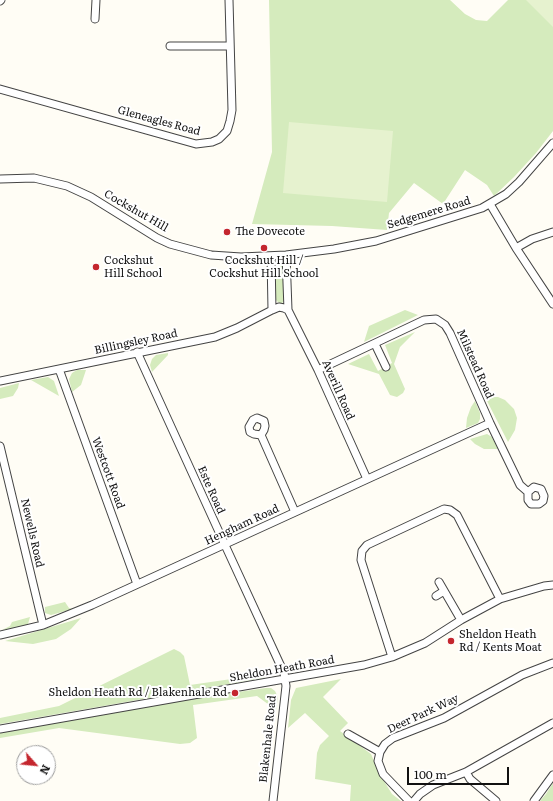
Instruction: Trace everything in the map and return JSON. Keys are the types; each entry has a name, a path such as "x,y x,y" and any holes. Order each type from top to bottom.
{"street":[{"path":"95,19 96,0"},
{"name":"Gleneagles Road","path":"0,89 190,142 206,144 219,140 227,131 232,110 229,46 229,0"},
{"path":"170,46 229,46"},
{"name":"Sedgemere Road","path":"286,255 334,249 388,238 482,208 506,194 519,182 553,142"},
{"name":"Cockshut Hill","path":"0,179 34,178 66,186 91,197 157,238 170,244 198,252 211,255 236,257 286,255"},
{"path":"490,204 516,248 553,304"},
{"path":"516,248 532,239 553,232"},
{"name":"Averill Road","path":"286,255 288,310 318,370 367,479"},
{"path":"271,256 272,310 279,308 288,310"},
{"name":"Billingsley Road","path":"0,381 215,337 237,328 272,310"},
{"name":"Milstead Road","path":"318,370 424,320 436,319 445,325 450,333 516,477 520,485 528,492"},
{"path":"375,344 386,367"},
{"name":"Este Road","path":"137,352 286,680"},
{"name":"Westcott Road","path":"59,369 137,584"},
{"name":"Hengham Road","path":"0,635 43,625 92,605 490,423"},
{"path":"261,435 295,512"},
{"name":"Newells Road","path":"0,446 43,625"},
{"path":"392,657 361,560 362,551 366,545 444,509 450,510 457,515 500,599"},
{"path":"439,582 461,620"},
{"name":"Sheldon Heath Road","path":"0,729 286,680 364,665 392,657 425,643 461,620 500,599 544,586 553,585"},
{"path":"436,596 444,591"},
{"name":"Deer Park Way","path":"380,752 385,744 393,738 444,718 522,675 553,662"},
{"name":"Blakenhale Road","path":"273,801 286,680"},
{"path":"414,801 420,794 433,785 466,772 553,723"},
{"path":"348,734 380,752 378,761 383,774 408,801"},
{"path":"466,772 470,779 496,801"},
{"path":"534,801 553,775"}],"green space":[{"path":"269,0 450,0 465,14 476,20 487,21 508,0 553,0 553,131 536,153 494,196 487,185 465,170 443,204 414,183 389,213 387,230 332,226 252,224 272,152"},
{"path":"526,0 553,0 553,27"},
{"path":"289,122 393,131 387,202 283,193"},
{"path":"276,266 283,266 284,301 281,304 275,299"},
{"path":"405,310 418,315 364,342 369,326"},
{"path":"415,332 400,347 394,364 405,389 403,393 397,397 390,395 379,374 348,364 369,354 378,371 392,363 385,345"},
{"path":"168,353 168,355 152,372 150,365 152,359 156,355"},
{"path":"77,370 86,370 81,385 72,392 69,379 72,373"},
{"path":"48,377 54,381 59,396 31,380"},
{"path":"19,383 13,396 0,399 0,388"},
{"path":"490,397 498,397 505,400 514,409 517,418 515,430 508,442 486,399"},
{"path":"475,401 480,413 480,419 478,423 466,428 467,418"},
{"path":"487,434 492,437 498,449 484,449 470,439"},
{"path":"65,602 69,608 73,609 51,615 45,613 45,607"},
{"path":"30,617 28,624 24,626 2,630 10,626 12,622"},
{"path":"81,618 71,629 56,639 33,644 5,641"},
{"path":"174,649 184,656 190,685 266,674 264,678 0,724 0,718 59,706"},
{"path":"341,679 323,697 348,723 340,731 371,754 379,773 392,794 401,801 350,801 351,785 315,779 317,753 320,745 329,736 305,713 288,728 291,700 296,688"},
{"path":"271,688 275,691 278,697 276,710 257,696 193,705 197,738 190,743 180,744 59,728 0,738 0,733 182,700"},
{"path":"553,783 553,801 540,801 546,794"}],"place":[{"name":"The Dovecote","path":"227,232"},
{"name":"Cockshut Hill / Cockshut Hill School","path":"264,248"},
{"name":"Cockshut Hill School","path":"96,267"},
{"name":"Sheldon Heath Rd / Kents Moat","path":"451,641"},
{"name":"Sheldon Heath Rd / Blakenhale Rd","path":"235,693"}]}
